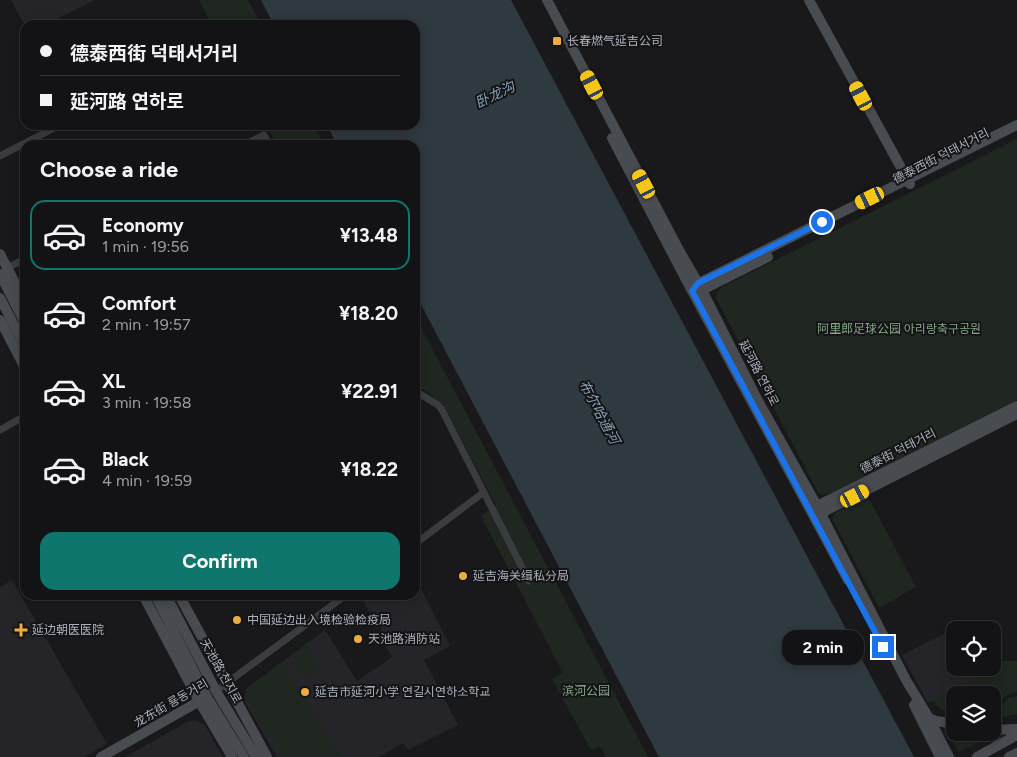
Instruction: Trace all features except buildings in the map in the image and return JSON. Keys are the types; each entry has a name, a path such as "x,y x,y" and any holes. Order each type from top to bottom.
{"main road":[{"name":"延河路 연하로","path":"540,0 758,399 906,680 929,718 949,757"},
{"name":"延河路 연하로","path":"547,0 698,288"},
{"path":"809,0 909,183"},
{"name":"德泰西街 덕태서거리","path":"909,183 1017,125"},
{"name":"德泰西街 덕태서거리","path":"698,288 1017,131"},
{"path":"0,254 2,271 20,312"},
{"path":"2,271 20,295"},
{"path":"0,298 20,336"},
{"path":"0,320 20,358"},
{"name":"德泰街 덕태거리","path":"816,510 1017,406"},
{"name":"德泰街 덕태거리","path":"816,510 899,474 1017,414"},
{"name":"延河路 연하로","path":"816,510 940,757"},
{"name":"天池路 천지로","path":"146,600 244,757"},
{"name":"天池路 천지로","path":"158,600 207,696 256,757"},
{"name":"天池路 천지로","path":"168,600 232,757"},
{"name":"天池路 천지로","path":"182,600 267,757"},
{"name":"龙东街 룡동거리","path":"102,757 207,696"},
{"path":"929,718 946,723"},
{"path":"1001,730 1017,729"},
{"path":"977,757 1017,735"},
{"path":"1009,757 1017,753"}],"street":[{"path":"31,140 50,130"},
{"path":"254,140 264,135 266,140"},
{"path":"0,156 20,146"},
{"path":"2,271 20,262"},
{"path":"420,394 438,405 442,410 529,581"},
{"path":"0,430 20,419"},
{"path":"420,540 484,492"},
{"name":"龙东街 룡동거리","path":"207,696 227,684 339,600"}],"shaded area":[{"path":"11,0 95,0 55,20 22,20"},
{"name":"延边朝医医院","path":"12,580 20,594 20,600 24,600 107,744 84,757 0,757 0,587"},
{"path":"420,587 450,646 424,660 458,725 408,750 403,743 379,757 277,757 245,702 246,689 325,630 357,681 392,657 378,634 382,629 361,600 420,600"},
{"path":"946,633 946,676 981,676 961,686 946,686 946,694 928,703 902,655"},
{"path":"195,720 205,725 223,757 125,757 189,721"}],"green space":[{"path":"199,0 248,0 258,20 209,20"},
{"path":"269,130 316,130 322,140 274,140"},
{"name":"阿里郎足球公园 아리랑축구공원","path":"1017,139 1017,400 831,493 819,494 716,298 717,293 720,288"},
{"name":"滨河公园","path":"420,325 648,757 606,757 600,746 591,750 552,679 563,673 481,516 496,505 443,405 420,388"},
{"path":"868,497 916,587 879,608 832,518 835,513"},
{"path":"309,641 311,644 307,647 320,669 303,679 294,664 298,662 293,654"},
{"path":"1017,661 1017,691 1001,701 1001,686 961,686 981,676 1001,676 1001,662"},
{"path":"280,663 286,672 271,681 273,684 289,674 297,688 299,687 340,757 282,757 246,696 246,689"},
{"path":"946,694 946,710 937,706 933,700"},
{"path":"1017,696 1017,714 1001,718 1001,705 1008,698"},
{"path":"952,741 982,741 959,752"}],"water":[{"path":"261,0 511,0 914,757 659,757 420,303 420,140 334,140 330,130 420,130 420,20 271,20"}],"place":[{"name":"长春燃气延吉公司","path":"557,41"},
{"name":"延吉海关缉私分局","path":"463,576"},
{"name":"中国延边出入境检验检疫局","path":"237,620"},
{"name":"延边朝医医院","path":"21,630"},
{"name":"天池路消防站","path":"358,639"},
{"name":"延吉市延河小学 연길시연하소학교","path":"305,692"}],"route":[{"path":"822,222 698,283 692,291 883,647"}],"water label":[{"name":"卧龙沟","path":"495,95"},
{"name":"布尔哈通河","path":"599,412"}]}
